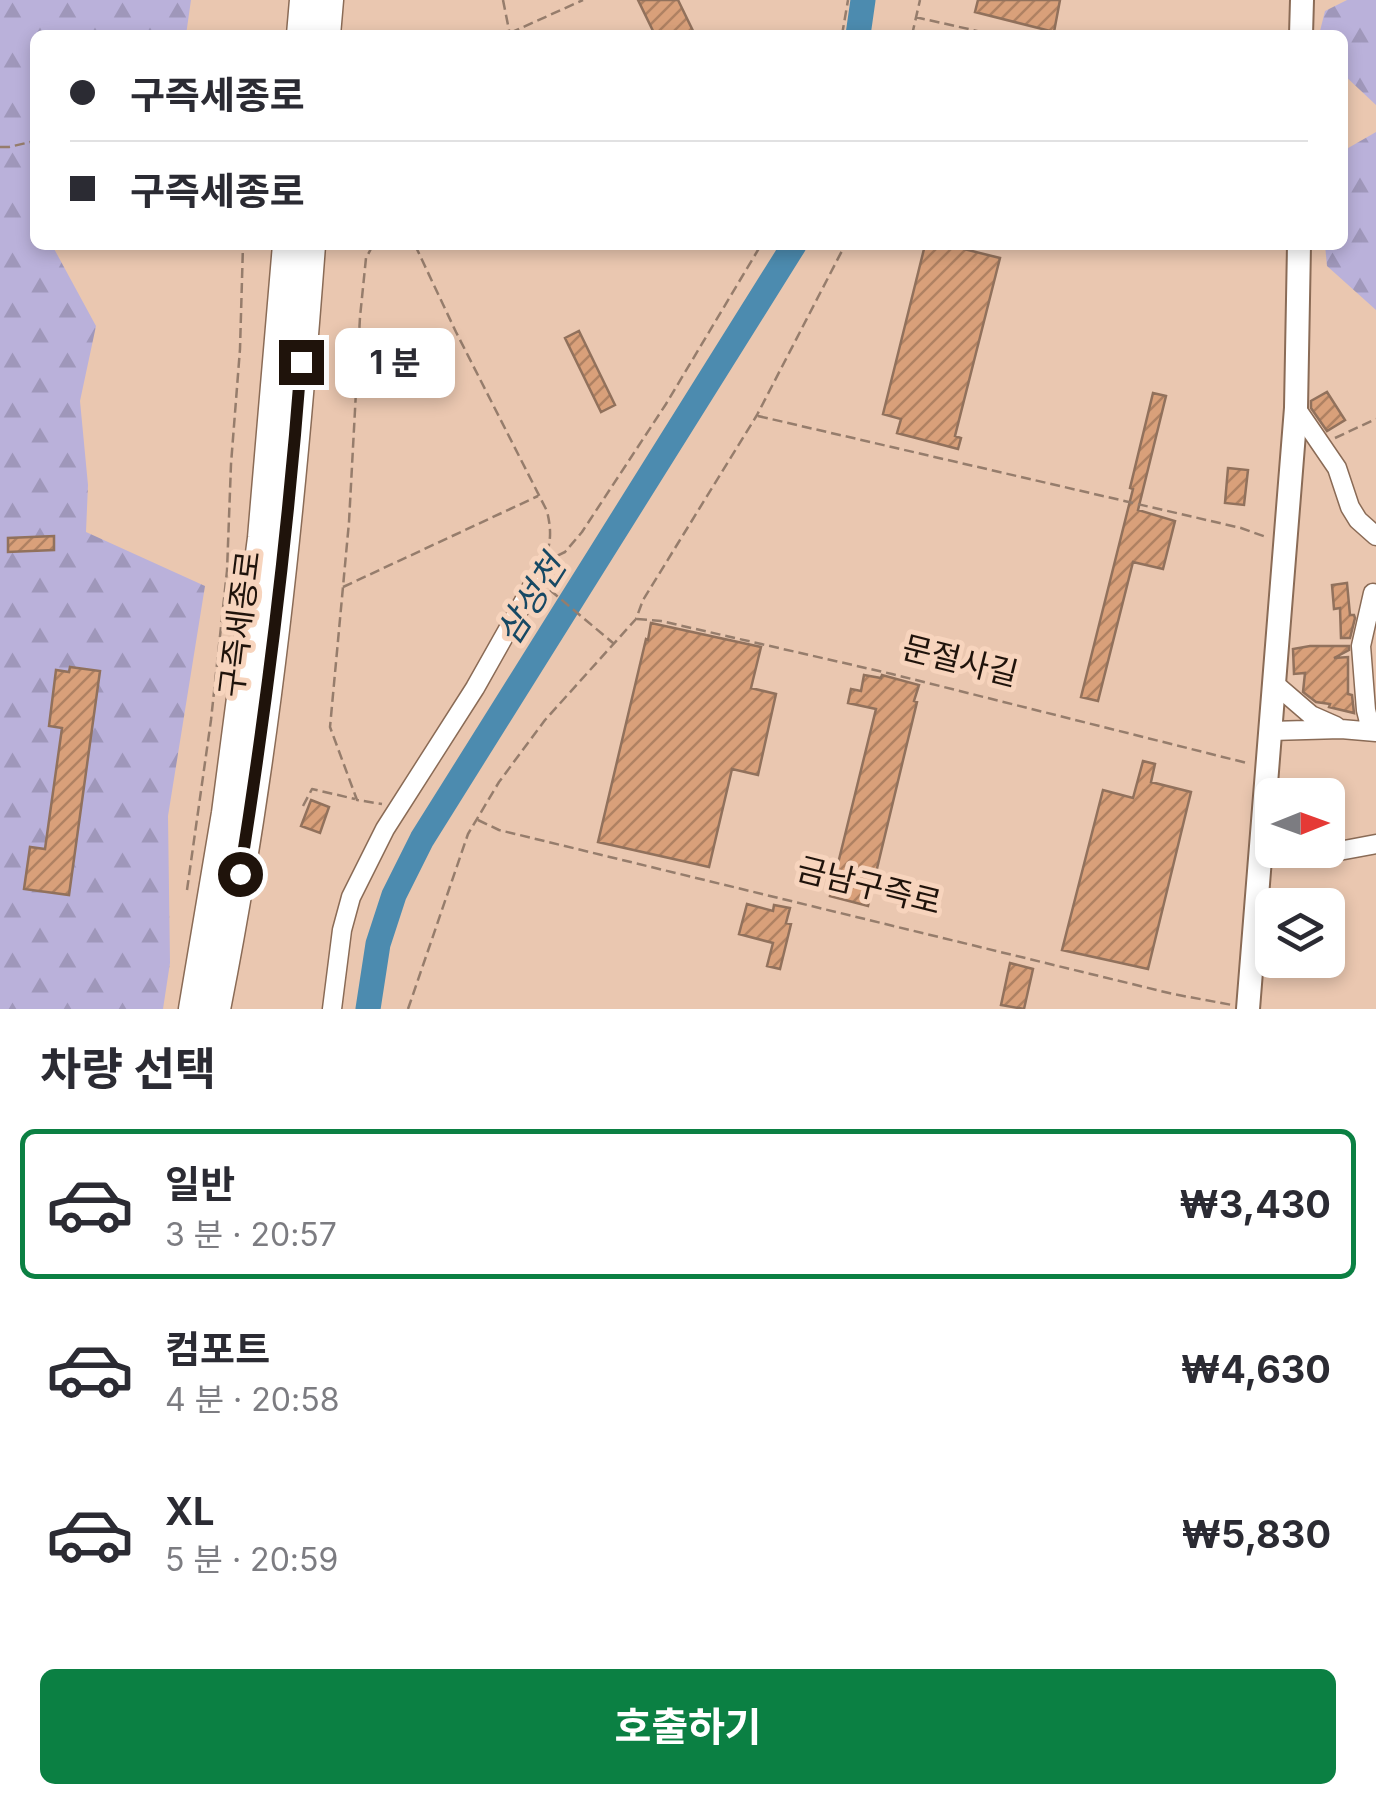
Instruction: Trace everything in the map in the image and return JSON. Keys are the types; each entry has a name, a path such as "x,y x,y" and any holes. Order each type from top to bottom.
{"highway":[{"path":"302,30 304,0"},
{"path":"326,30 329,0"},
{"name":"구즉세종로","path":"193,1009 226,813 262,538 287,250"},
{"name":"구즉세종로","path":"216,1009 264,716 286,537 311,250"}],"main road":[{"path":"1302,0 1302,30"},
{"path":"1268,778 1296,408 1299,250"},
{"path":"1248,1008 1265,868"}],"street":[{"path":"1296,408 1336,468 1358,520 1376,536"},
{"path":"332,1009 342,930 352,896 399,806 542,583"},
{"path":"1271,731 1373,731 1366,710 1361,646 1373,592"},
{"path":"1275,684 1311,714 1341,728"},
{"path":"1345,850 1376,844"}],"path":[{"path":"503,0 509,30"},
{"path":"519,30 583,0"},
{"path":"843,30 848,0"},
{"path":"913,30 920,0"},
{"path":"916,17 973,30"},
{"path":"0,146 30,141"},
{"path":"187,890 212,720 226,570 243,250"},
{"path":"357,800 330,727 349,522 360,317 366,258 370,250"},
{"path":"418,250 547,512 552,544 544,562 564,552 582,532 666,404 758,250"},
{"path":"408,1009 458,857 476,819 545,720 636,619 643,600 757,415 842,250"},
{"path":"757,415 1241,528 1286,546"},
{"path":"1319,440 1335,438 1376,419"},
{"path":"343,587 539,495"},
{"path":"542,583 614,644"},
{"name":"문절사길","path":"636,619 661,621 892,674 1268,768"},
{"path":"303,806 312,789 399,806"},
{"name":"금남구즉로","path":"476,819 499,830 1154,989 1248,1008"}],"green space":[{"path":"0,0 191,0 187,30 30,30 30,250 55,250 96,326 80,401 88,485 86,532 205,586 168,816 170,963 163,1009 0,1009"},
{"path":"1347,0 1376,0 1376,105 1348,79 1348,30 1320,30 1325,11"},
{"path":"1376,132 1376,310 1327,266 1325,250 1348,250 1348,148"}],"building":[{"path":"638,0 678,0 693,30 653,30"},
{"path":"978,0 1060,0 1054,30 975,12"},
{"path":"924,250 968,250 1000,258 955,436 961,438 958,449 897,433 901,419 883,414"},
{"path":"579,331 615,405 601,412 565,338"},
{"path":"1327,392 1345,420 1327,431 1311,408 1311,401"},
{"path":"1153,393 1166,396 1138,510 1175,521 1163,569 1133,562 1098,701 1081,697"},
{"path":"1228,468 1248,470 1244,505 1225,503"},
{"path":"54,536 54,550 8,552 8,538"},
{"path":"1347,583 1350,615 1355,618 1350,638 1341,638 1340,608 1334,609 1332,585"},
{"path":"651,623 761,647 751,688 776,694 758,775 732,769 709,867 598,842"},
{"path":"1349,646 1349,650 1334,658 1348,657 1348,694 1352,695 1354,713 1316,702 1303,692 1305,673 1294,674 1293,649"},
{"path":"70,667 100,671 69,895 24,889 30,847 45,849 62,728 49,726 56,670 69,672"},
{"path":"864,675 882,675 919,685 868,906 830,896 876,709 848,703 851,689 861,691"},
{"path":"1143,761 1155,764 1151,782 1191,792 1148,969 1062,950 1103,790 1133,798"},
{"path":"311,800 329,807 320,833 301,826"},
{"path":"747,904 773,911 774,905 790,908 786,923 791,924 780,969 767,966 773,943 739,934"},
{"path":"1010,963 1033,969 1024,1009 1001,1005"}],"waterway":[{"name":"삼성천","path":"859,30 863,0"},
{"name":"삼성천","path":"368,1009 378,944 394,895 422,839 791,250"}],"route":[{"path":"240,874 262,736 286,537 301,362"}]}
